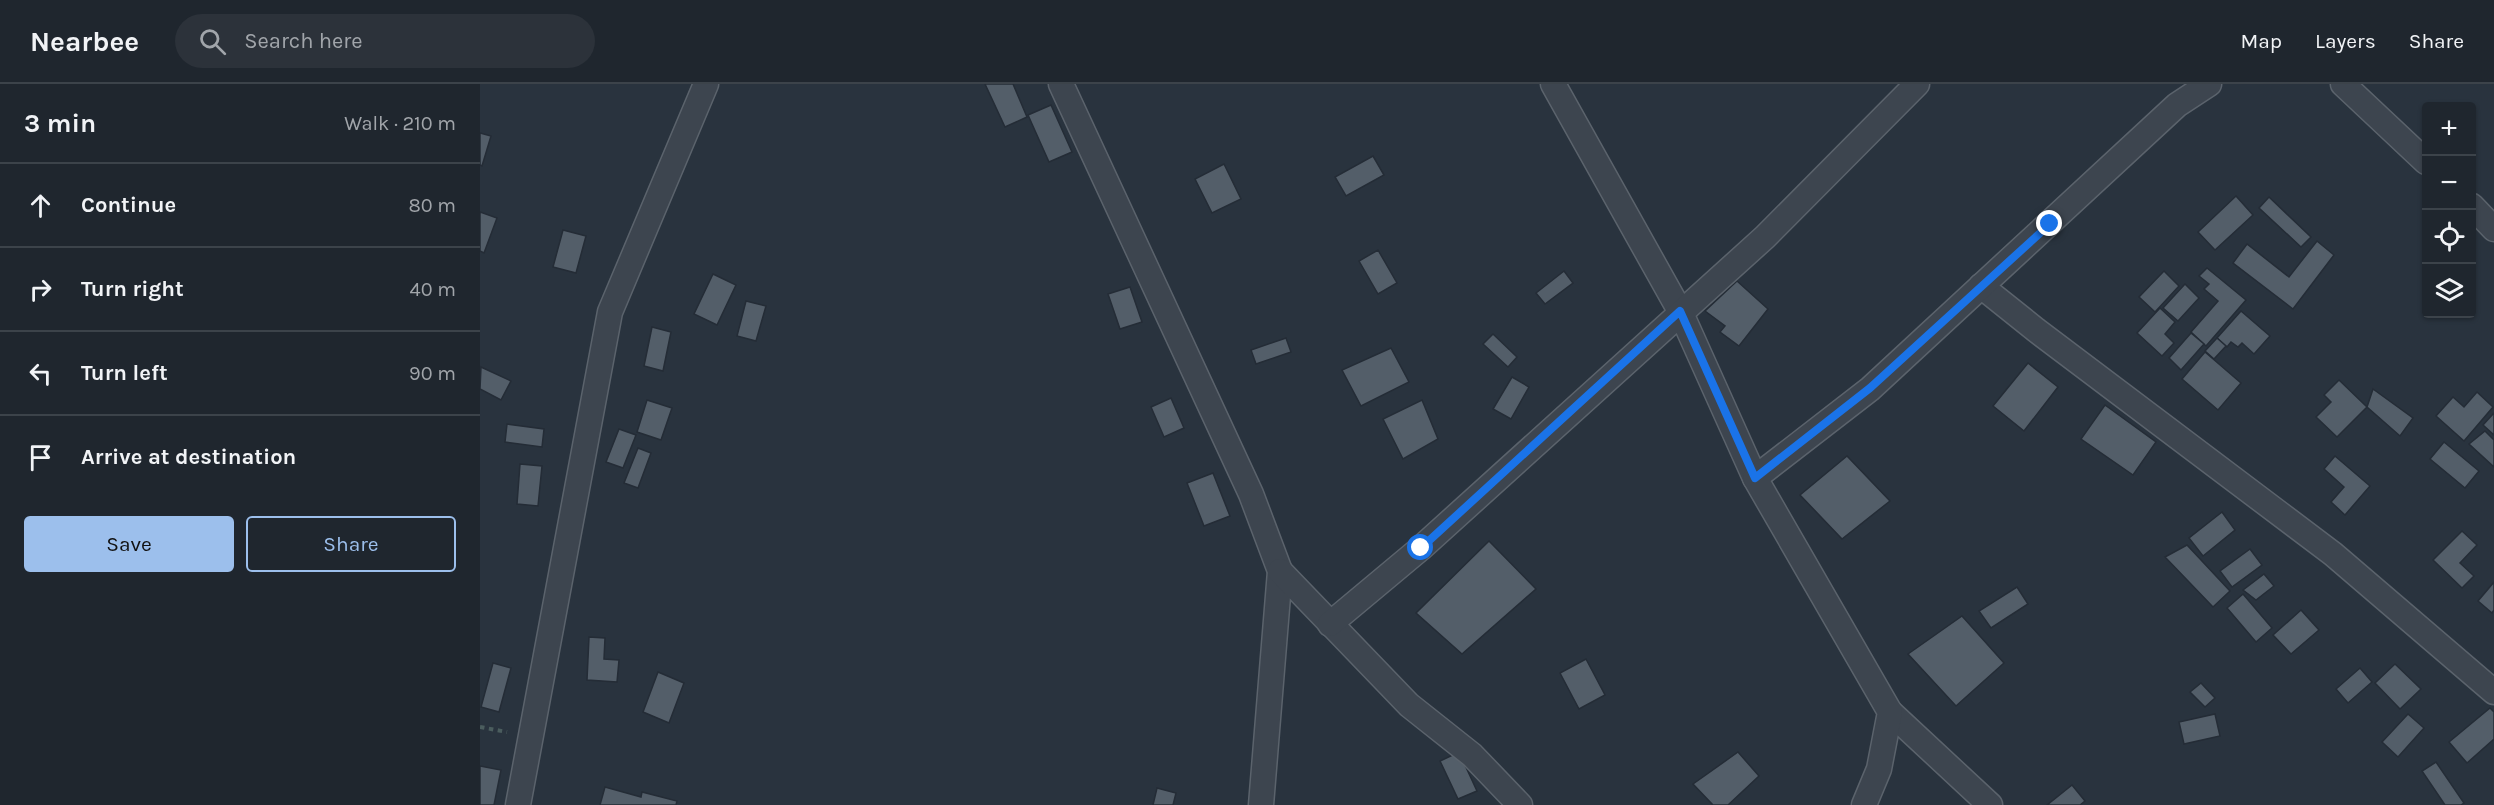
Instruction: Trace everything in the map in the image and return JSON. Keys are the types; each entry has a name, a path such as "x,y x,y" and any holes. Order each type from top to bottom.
{"street":[{"path":"518,805 610,312 706,84"},
{"path":"1061,84 1251,494 1280,571 1409,705 1472,755 1520,805"},
{"path":"1553,84 1680,311 1755,478 1890,712 1990,805"},
{"path":"1330,624 1421,548 1680,311 1765,237 1917,84"},
{"path":"1755,478 1870,388 2177,105 2209,84"},
{"path":"2343,84 2422,157"},
{"path":"2476,210 2494,229"},
{"path":"1981,286 2333,554 2494,692"},
{"path":"1261,805 1280,571"},
{"path":"1864,805 1885,748 1890,712"}],"building":[{"path":"985,84 1013,84 1027,117 1005,127"},
{"path":"1051,105 1072,152 1049,162 1028,115"},
{"path":"480,133 491,136 482,166 480,165"},
{"path":"1373,156 1384,175 1346,196 1335,177"},
{"path":"1224,164 1241,199 1212,213 1195,179"},
{"path":"2236,196 2253,215 2215,250 2198,232"},
{"path":"2269,197 2311,237 2301,247 2259,208"},
{"path":"480,212 497,218 484,253 480,251"},
{"path":"563,230 586,236 576,273 553,267"},
{"path":"2317,241 2334,255 2293,309 2233,263 2247,244 2289,277"},
{"path":"1378,250 1397,283 1378,294 1359,261"},
{"path":"2207,268 2246,300 2206,346 2191,332 2218,301 2204,289 2209,284 2199,276"},
{"path":"1564,271 1573,283 1545,304 1536,293"},
{"path":"2164,271 2179,286 2155,312 2139,297"},
{"path":"713,274 736,285 717,325 694,314"},
{"path":"1737,281 1768,309 1739,346 1720,332 1725,326 1705,311"},
{"path":"2185,284 2199,298 2178,321 2163,308"},
{"path":"1130,287 1142,322 1120,329 1108,294"},
{"path":"746,301 766,306 756,341 737,336"},
{"path":"2160,308 2175,322 2165,334 2174,343 2162,356 2137,333"},
{"path":"2241,311 2270,336 2254,354 2242,343 2238,347 2231,342 2227,347 2217,338"},
{"path":"652,327 671,332 663,371 644,366"},
{"path":"2191,333 2204,344 2181,370 2169,358"},
{"path":"1493,334 1517,357 1508,367 1483,344"},
{"path":"1286,338 1291,352 1256,364 1251,350"},
{"path":"2217,338 2226,346 2214,359 2205,351"},
{"path":"1391,348 1409,382 1361,406 1342,370"},
{"path":"2205,352 2241,383 2218,410 2182,379"},
{"path":"2028,363 2058,387 2024,431 1993,406"},
{"path":"481,367 511,381 501,400 480,389"},
{"path":"1512,377 1529,387 1511,419 1493,409"},
{"path":"2339,380 2367,407 2337,437 2316,417 2331,402 2324,395"},
{"path":"2373,389 2413,418 2400,436 2367,407"},
{"path":"2477,392 2493,407 2464,441 2436,416 2453,397 2464,407"},
{"path":"1171,398 1184,428 1164,437 1151,407"},
{"path":"647,400 672,408 661,440 637,432"},
{"path":"1422,400 1438,439 1403,459 1383,419"},
{"path":"2105,405 2156,442 2133,475 2081,439"},
{"path":"2494,413 2494,435 2483,425"},
{"path":"507,424 544,429 542,447 505,442"},
{"path":"619,429 636,435 623,468 606,462"},
{"path":"2485,431 2494,440 2494,467 2469,444"},
{"path":"2444,442 2479,471 2465,488 2430,459"},
{"path":"638,448 651,453 638,488 624,483"},
{"path":"1847,456 1890,501 1842,539 1800,495"},
{"path":"2335,456 2370,486 2345,515 2331,502 2344,487 2324,469"},
{"path":"520,464 542,466 538,506 517,504"},
{"path":"1213,473 1230,516 1204,526 1187,483"},
{"path":"2222,512 2235,530 2203,556 2189,538"},
{"path":"2462,531 2477,545 2460,563 2474,576 2462,588 2433,560"},
{"path":"1489,541 1536,589 1462,654 1416,613"},
{"path":"2187,545 2230,591 2213,607 2165,557"},
{"path":"2250,549 2262,565 2232,587 2220,571"},
{"path":"2264,574 2274,586 2256,600 2243,590"},
{"path":"2494,582 2494,610 2492,613 2478,601"},
{"path":"2017,587 2028,604 1991,628 1979,611"},
{"path":"2243,594 2272,628 2256,642 2227,608"},
{"path":"2301,610 2319,630 2291,654 2273,635"},
{"path":"1962,616 2004,663 1956,706 1908,654"},
{"path":"589,637 605,638 604,659 619,660 617,682 587,680"},
{"path":"1586,659 1605,695 1579,709 1560,673"},
{"path":"493,663 511,668 499,712 481,707"},
{"path":"2395,664 2421,689 2400,709 2375,683"},
{"path":"2360,668 2372,682 2348,703 2336,689"},
{"path":"658,672 684,683 669,723 643,712"},
{"path":"2201,683 2215,698 2205,707 2190,692"},
{"path":"2490,708 2494,712 2494,739 2467,763 2449,742"},
{"path":"2215,714 2220,736 2184,744 2179,722"},
{"path":"2408,714 2424,728 2398,757 2382,742"},
{"path":"1459,752 1477,791 1458,799 1440,761"},
{"path":"1738,752 1759,776 1728,805 1713,805 1693,784"},
{"path":"2436,762 2464,803 2461,805 2445,805 2422,771"},
{"path":"480,766 501,770 494,805 480,805"},
{"path":"2072,785 2085,801 2080,805 2047,805"},
{"path":"605,787 641,797 642,792 677,801 676,805 600,805"},
{"path":"1157,788 1176,793 1173,805 1153,805"}],"route":[{"path":"1421,548 1680,311 1755,478 1870,388 2050,224"}]}
